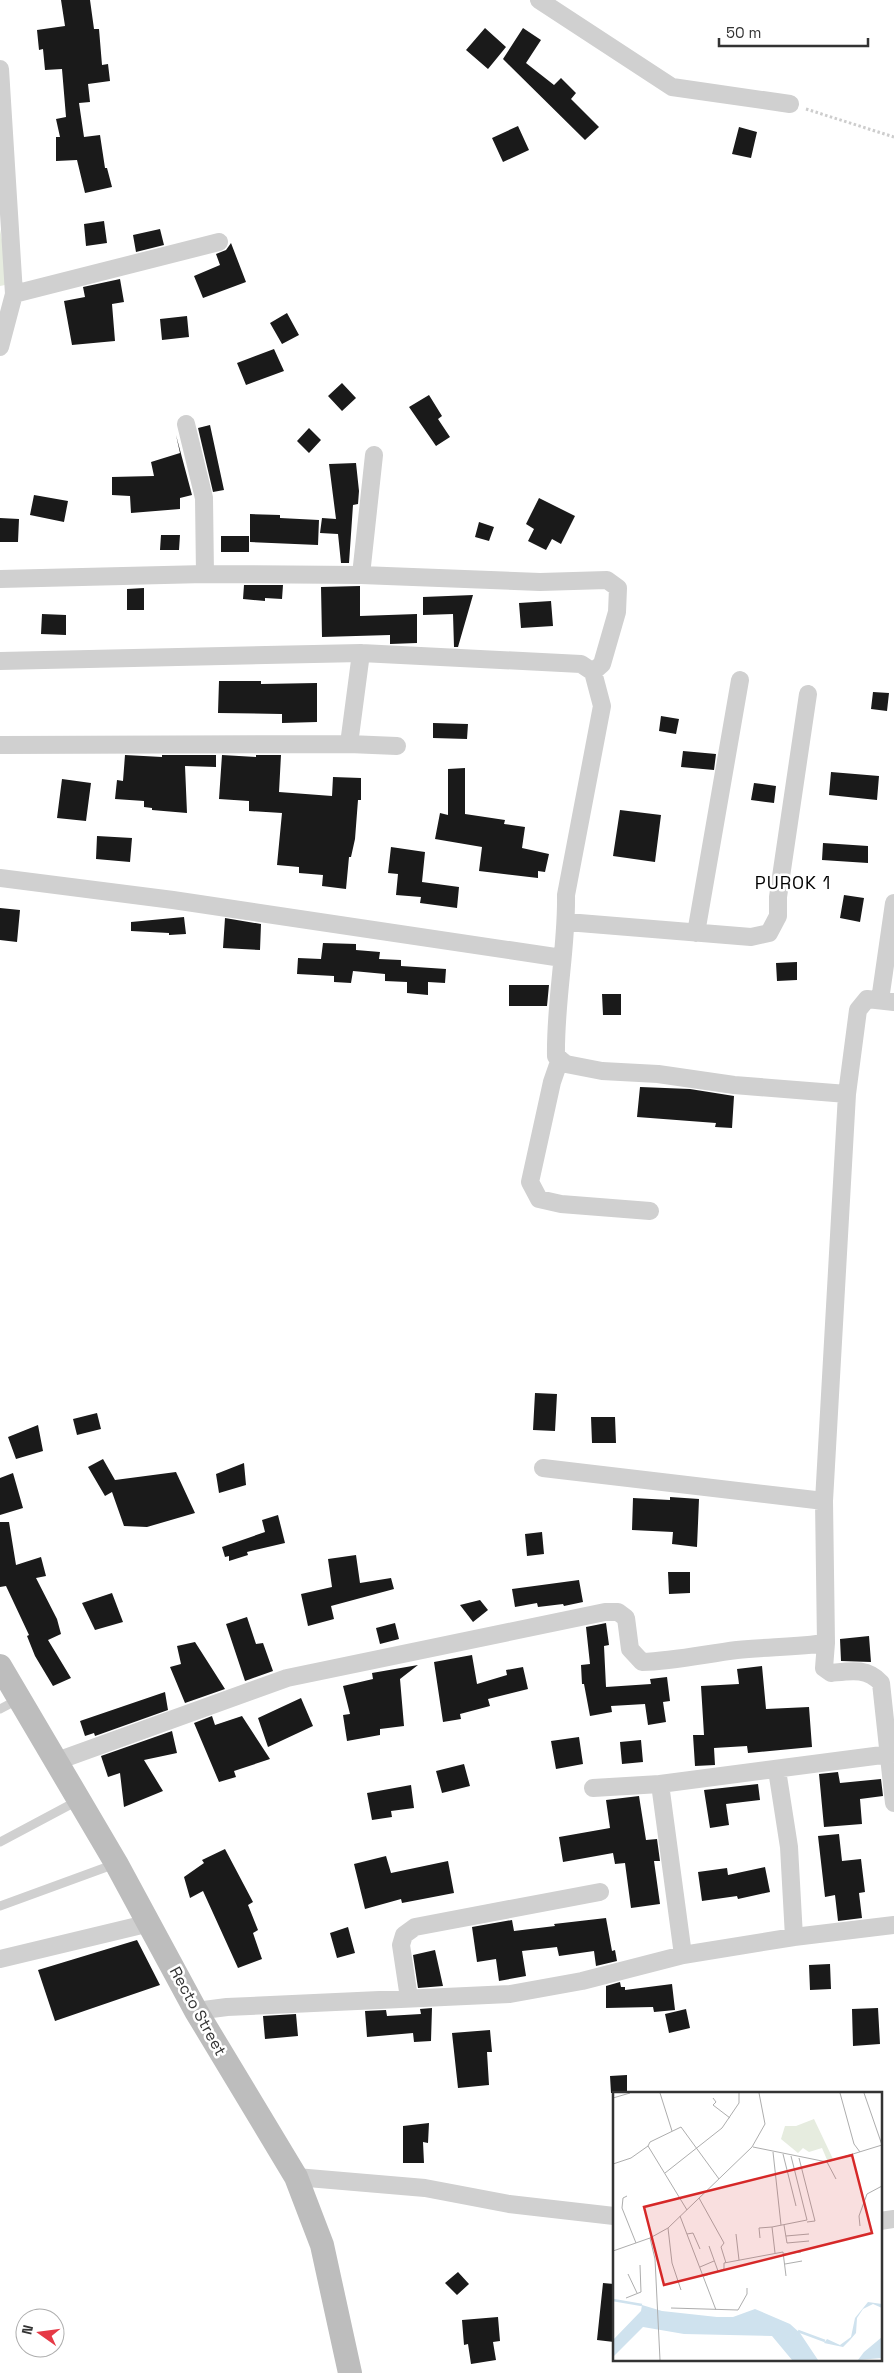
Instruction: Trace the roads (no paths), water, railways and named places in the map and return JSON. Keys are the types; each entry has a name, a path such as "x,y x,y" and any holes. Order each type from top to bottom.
{"street":[{"path":"539,0 672,87 790,104"},
{"path":"0,69 14,294 0,347"},
{"path":"14,294 219,242"},
{"path":"186,424 204,498 206,574"},
{"path":"361,575 374,455"},
{"path":"0,580 206,574 361,575 531,582 607,580 618,588 617,612 602,664 593,672"},
{"path":"350,744 361,652"},
{"path":"0,661 361,652 582,664 593,672 602,706 566,895 567,922 555,1022 556,1056 566,1064 602,1071 658,1074 734,1085 847,1094"},
{"path":"696,933 740,680"},
{"path":"567,922 751,937 769,933 778,916 778,897 808,694"},
{"path":"0,745 350,744 397,746"},
{"path":"0,878 173,900 562,958"},
{"path":"894,903 887,1001 867,999 858,1010 847,1094 824,1502 826,1643 824,1668 831,1673 853,1670 864,1672 874,1676 881,1683 894,1803"},
{"path":"560,1059 552,1082 530,1182 539,1199 561,1204 650,1211"},
{"path":"543,1468 824,1502"},
{"path":"57,1761 287,1678 605,1612 618,1612 626,1618 630,1649 642,1662 664,1661 699,1654 826,1643"},
{"name":"Recto Street","path":"0,1666 9,1704 57,1761 150,1923 196,2011 296,2177 322,2245 350,2373"},
{"path":"593,1788 660,1784 890,1754"},
{"path":"777,1770 790,1847 794,1937"},
{"path":"660,1784 683,1954"},
{"path":"409,1998 401,1945 404,1935 415,1927 600,1892"},
{"path":"0,1960 150,1923"},
{"path":"196,2011 227,2007 510,1994 582,1981 683,1954 794,1937 894,1925"},
{"path":"296,2177 425,2188 509,2204 613,2216"}],"lane":[{"path":"0,1842 80,1800"},
{"path":"0,1906 116,1863"}],"district":[{"name":"PUROK 1","path":"793,882"}]}
